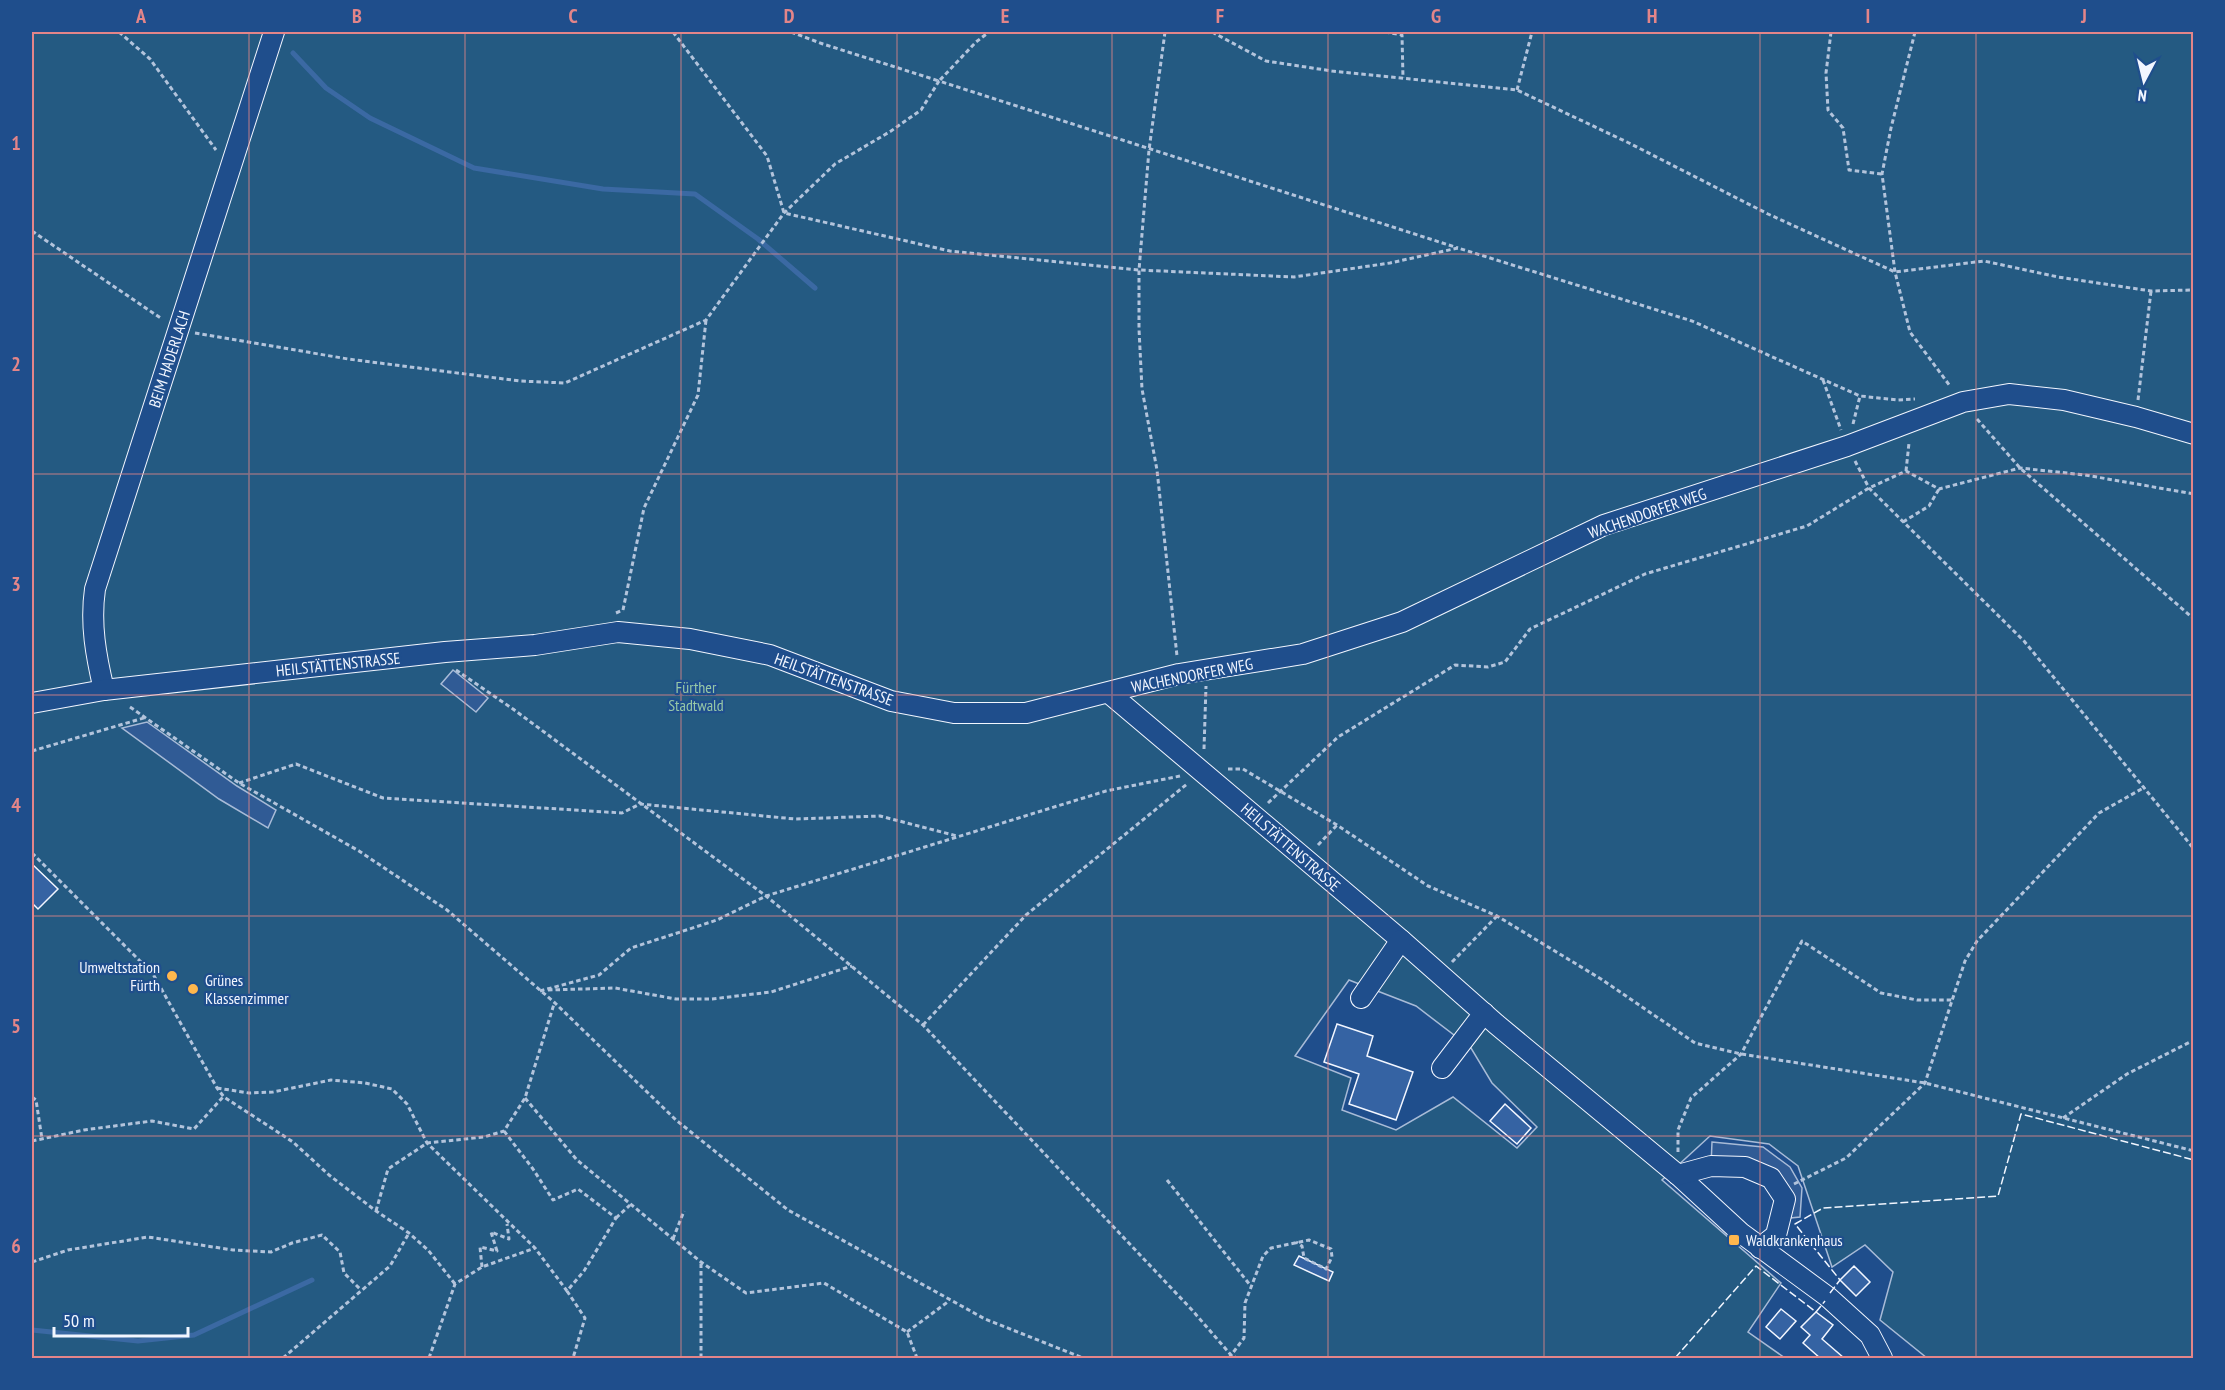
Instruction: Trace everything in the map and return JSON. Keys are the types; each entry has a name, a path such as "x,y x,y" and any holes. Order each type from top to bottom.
{"street":[{"name":"BEIM HADERLACH","path":"104,690 96,657 92,614 94,589 274,32"},
{"name":"WACHENDORFER WEG","path":"1109,693 1179,674 1303,654 1402,622 1604,525 1847,446 1911,420 1957,395 2009,394 2064,400 2136,417 2193,434"},
{"name":"HEILSTÄTTENSTRASSE","path":"32,703 104,690 445,652 535,645 618,632 690,639 770,655 891,701 954,713 1026,713 1109,693 1678,1175 1741,1233 1828,1297 1870,1335 1882,1359"},
{"path":"1361,998 1401,940"},
{"path":"1442,1068 1484,1013"},
{"path":"1678,1175 1711,1166 1745,1167 1771,1178 1785,1199 1776,1235 1760,1248"}],"path":[{"path":"119,32 150,59 230,169"},
{"path":"674,32 767,156 784,213"},
{"path":"791,32 1149,150 1692,321 1860,396 1898,400 1918,399"},
{"path":"32,231 178,330 348,359 520,381 565,383 706,320 784,213 835,164 891,131 921,110 939,81 976,42 989,32"},
{"path":"1165,32 1149,150 1138,270 1142,389 1157,470 1179,674"},
{"path":"1212,32 1266,61 1332,71 1517,90 1629,143 1768,214 1895,272 1984,261 2058,277 2151,291 2193,290"},
{"path":"1385,32 1404,33 1403,78"},
{"path":"1517,90 1532,32"},
{"path":"1831,32 1826,73 1828,110 1843,128 1849,170 1882,174"},
{"path":"1915,32 1882,174 1895,272 1910,332 1957,395 2020,468 2193,619"},
{"path":"784,213 950,251 1138,270 1294,277 1390,263 1458,248"},
{"path":"2136,417 2151,291"},
{"path":"618,632 644,508 698,395 706,320"},
{"path":"1823,379 1847,446 1869,488 2024,641 2145,787 2193,849"},
{"path":"1847,446 1860,396"},
{"path":"1906,471 1911,420"},
{"path":"1903,522 1929,506 1940,489 2020,468 2085,475 2193,494"},
{"path":"1281,791 1338,737 1455,665 1488,667 1505,662 1530,629 1645,574 1807,526 1869,488 1906,471"},
{"path":"1906,471 1940,489"},
{"path":"445,652 456,670 513,709 766,896 923,1024 1192,1310 1230,1357 1237,1359"},
{"path":"923,1024 1026,915 1203,771 1207,670"},
{"path":"32,751 147,717 239,783 360,851 447,910 555,1003 676,1120 788,1210 985,1319 1083,1359"},
{"path":"239,783 296,764 383,798 622,813 640,804 795,819 880,816 959,837"},
{"path":"540,991 599,975 631,948 717,920 766,896 1106,791 1203,771 1243,769 1337,825 1428,886 1497,916 1600,979 1695,1043 1741,1054 1925,1083 2193,1151"},
{"path":"1779,1191 1846,1158 1925,1083 1965,961 1977,941 2099,813 2145,787"},
{"path":"1305,858 1337,825"},
{"path":"32,853 153,974 224,1097 293,1142 330,1175 409,1233 428,1251 455,1284"},
{"path":"1440,974 1497,916"},
{"path":"1678,1175 1678,1130 1691,1098 1741,1054 1802,941 1881,993 1917,1000 1954,1000"},
{"path":"540,991 615,988 676,999 712,999 771,992 852,966"},
{"path":"376,1211 388,1169 427,1143 484,1137 504,1131 525,1098 555,1003"},
{"path":"2063,1118 2127,1074 2193,1040"},
{"path":"217,1088 249,1093 273,1092 331,1080 365,1083 392,1089 406,1104 427,1143 536,1248 567,1291 585,1318 573,1359"},
{"path":"32,1097 36,1100 42,1139"},
{"path":"32,1141 84,1130 152,1121 194,1129 224,1097"},
{"path":"525,1098 577,1160 701,1262 746,1293 824,1283 907,1332 917,1359"},
{"path":"504,1131 553,1200 578,1189 616,1218"},
{"path":"1167,1180 1250,1286"},
{"path":"567,1291 584,1271 616,1218 631,1205"},
{"path":"673,1239 684,1211"},
{"path":"482,1267 480,1247 497,1251 491,1233 509,1239 507,1222"},
{"path":"283,1359 390,1266 409,1233"},
{"path":"32,1262 68,1250 148,1238 233,1250 271,1252 292,1243 322,1236 340,1252 344,1273 361,1290"},
{"path":"1230,1357 1245,1338 1245,1302 1263,1256 1271,1248 1296,1242 1309,1240 1331,1249 1332,1257 1326,1269 1304,1258 1302,1246 1296,1242"},
{"path":"429,1359 455,1284 482,1267 536,1248"},
{"path":"700,1359 701,1262"},
{"path":"907,1332 950,1301"}],"green space":[{"name":"Fürther Stadtwald","path":"32,32 2193,32 2193,1358 1927,1358 1880,1320 1893,1272 1865,1245 1832,1267 1798,1166 1769,1144 1710,1136 1662,1180 1781,1283 1748,1332 1785,1358 32,1358","holes":["1349,980 1416,1006 1471,1048 1492,1083 1537,1127 1517,1148 1453,1097 1396,1130 1342,1110 1351,1078 1295,1056"]}],"shaded area":[{"path":"453,670 488,698 476,712 441,684"},
{"path":"147,722 237,786 276,810 268,828 219,799 122,728"},
{"path":"1712,1142 1763,1147 1790,1167 1802,1188 1800,1217 1781,1219 1771,1178 1711,1166"}],"building":[{"path":"32,864 58,889 38,909 32,903"},
{"path":"1337,1024 1373,1036 1367,1056 1413,1072 1396,1120 1349,1104 1359,1074 1324,1062"},
{"path":"1505,1104 1531,1128 1517,1144 1490,1121"},
{"path":"1299,1256 1333,1272 1329,1281 1294,1265"},
{"path":"1854,1266 1870,1282 1856,1296 1840,1280"},
{"path":"1781,1309 1796,1321 1780,1339 1766,1327"},
{"path":"1816,1312 1833,1325 1822,1339 1844,1358 1820,1358 1803,1343 1810,1335 1801,1327"}],"waterway":[{"path":"293,53 326,88 370,118 474,168 603,189 695,194 758,239 815,288"},
{"path":"32,1330 138,1341 194,1335 312,1280"}],"fence":[{"path":"1830,1293 1840,1280 1795,1224 1823,1208 1998,1196 2021,1114 2194,1160"},
{"path":"1675,1358 1756,1266 1816,1312 1825,1301"}],"place":[{"name":"Umweltstation Fürth","path":"172,976"},
{"name":"Grünes Klassenzimmer","path":"193,989"},
{"name":"Waldkrankenhaus","path":"1734,1240"}]}
